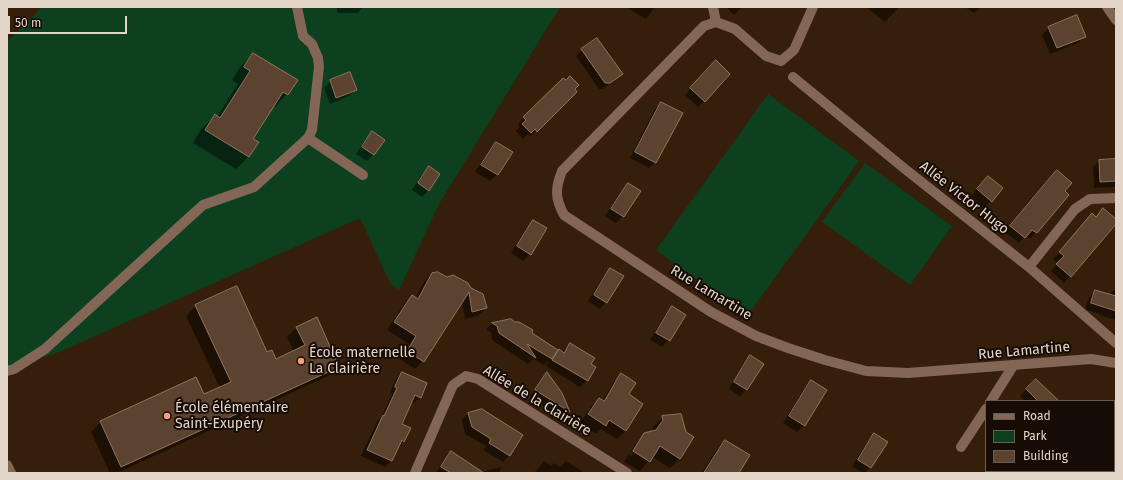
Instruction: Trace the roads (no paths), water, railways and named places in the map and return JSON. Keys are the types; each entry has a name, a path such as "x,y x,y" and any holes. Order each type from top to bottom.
{"street":[{"path":"7,371 14,369 46,350 203,205 254,187 308,138 312,130 319,68 318,58 312,44 303,36 297,7"},
{"path":"712,7 716,22 735,29 766,56 781,61 794,50 813,7"},
{"path":"1107,7 1116,20"},
{"name":"Rue Lamartine","path":"716,22 704,26 562,172 557,185 558,204 564,215 711,312 756,336 788,348 866,371 908,373 1091,359 1116,363"},
{"name":"Allée Victor Hugo","path":"793,77 905,169 1029,267 1116,343"},
{"path":"308,138 363,175"},
{"path":"1029,267 1075,209 1090,199 1116,198"},
{"path":"992,400 1013,366"},
{"name":"Allée de la Clairière","path":"415,473 452,386 466,376 478,380 627,473"},
{"path":"961,447 985,411"},
{"path":"7,465 11,473"}],"place":[{"name":"École maternelle La Clairière","path":"301,361"},
{"name":"École élémentaire Saint-Exupéry","path":"167,416"}]}
